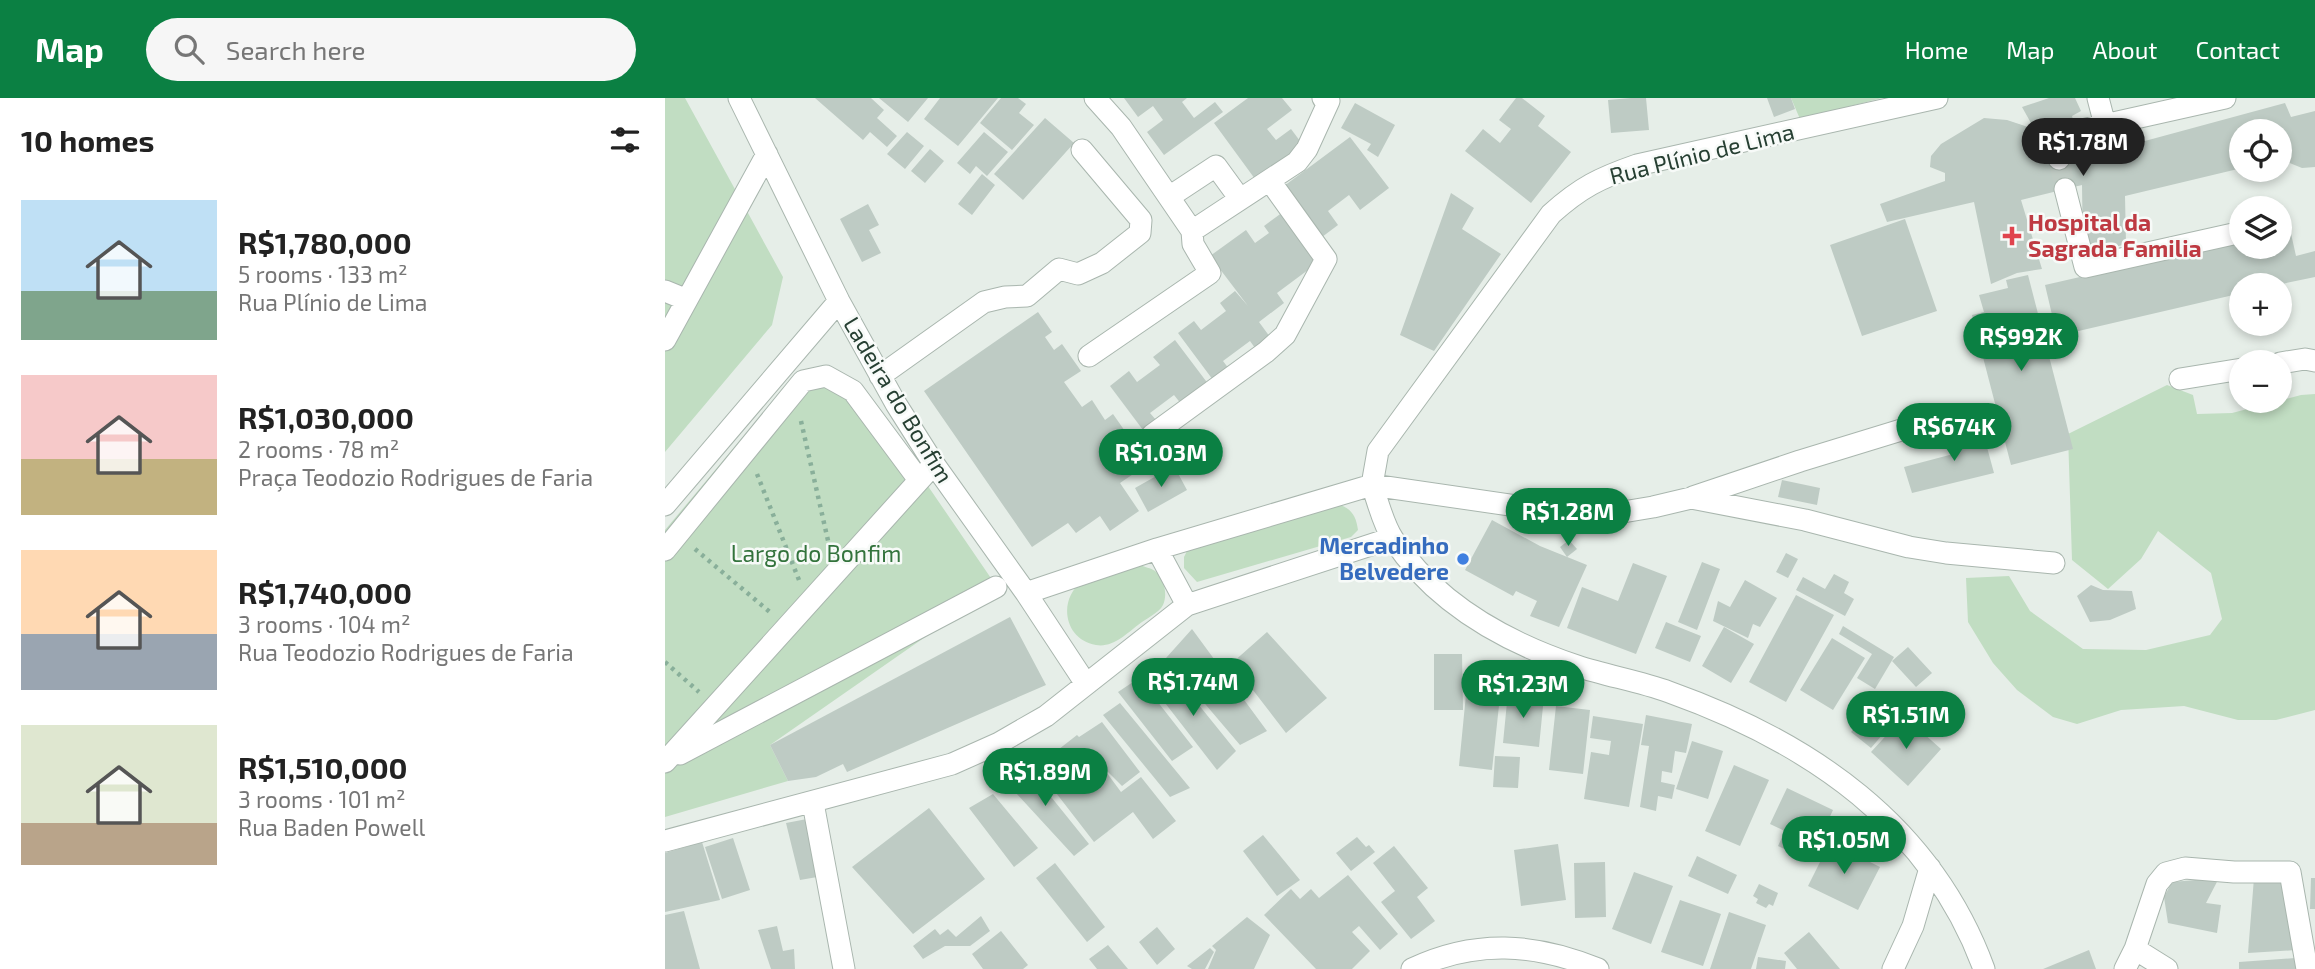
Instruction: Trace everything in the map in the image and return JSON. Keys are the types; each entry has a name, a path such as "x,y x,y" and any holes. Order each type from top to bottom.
{"street":[{"name":"Ladeira do Bonfim","path":"739,98 839,301 880,376 934,464 1026,593 1086,684"},
{"path":"1089,356 1210,273 1193,244 1192,231 1121,127 1095,98"},
{"path":"1192,231 1297,162 1307,149 1329,101 1322,98"},
{"name":"Rua Plínio de Lima","path":"1372,485 1378,451 1552,214 1575,193 1605,176 1637,166 1937,98"},
{"path":"2098,98 2105,125"},
{"path":"2059,159 2055,136 2225,98"},
{"path":"880,376 984,302 1027,296 1059,269 1078,274 1102,263 1140,233 1141,220 1082,150"},
{"path":"665,340 767,154"},
{"path":"1169,197 1216,166 1240,199"},
{"path":"1152,435 1266,352 1285,335 1326,259 1270,181"},
{"path":"2065,189 2085,267 2229,235"},
{"path":"665,291 687,300"},
{"path":"665,505 839,301"},
{"path":"2292,361 2315,361"},
{"path":"2180,379 2229,371"},
{"path":"665,550 803,381 826,376 853,391 919,480"},
{"path":"1026,593 1157,549 1372,485 1537,509 1617,513 1691,498 1924,423"},
{"path":"665,762 934,464"},
{"path":"1372,485 1392,538 1431,585 1469,615 1519,645 1578,667 1666,691 1720,712 1801,753 1838,776 1868,801 1930,868 1972,935 1984,969"},
{"path":"1691,498 1805,520 1909,547 2054,563"},
{"path":"665,841 952,764 999,743 1046,716 1187,606 1392,538"},
{"path":"1157,549 1187,606"},
{"path":"665,762 996,586"},
{"path":"813,803 843,969"},
{"path":"1893,969 1913,926 1930,868"},
{"path":"2125,969 2135,949 2157,884 2166,873 2185,868 2234,872 2290,872 2307,969"},
{"path":"1412,969 1438,956 1486,949 1530,948 1598,969"},
{"path":"2135,949 2167,969"}],"path":[{"path":"794,392 836,573"},
{"path":"748,449 802,587"},
{"path":"681,531 683,538 775,617"},
{"path":"665,662 716,706"}],"green space":[{"path":"665,98 685,98 783,277 772,325 665,452"},
{"path":"1791,98 1882,98 1800,119"},
{"name":"Largo do Bonfim","path":"794,376 865,394 997,587 770,745 788,781 665,817 665,530"},
{"path":"2167,385 2193,395 2197,414 2292,413 2292,397 2315,394 2315,710 2276,720 2238,720 2184,706 2121,710 2077,724 2053,717 2017,690 1993,663 1968,622 1966,578 2009,576 2030,611 2083,649 2146,650 2210,635 2222,619 2211,573 2158,531 2141,559 2108,589 2072,560 2068,434"},
{"path":"1338,504 1347,508 1356,521 1358,530 1351,537 1197,582 1184,568 1184,557 1189,547"},
{"path":"1140,565 1153,570 1161,578 1165,596 1161,608 1114,642 1096,645 1085,642 1071,627 1068,618 1067,608 1075,589 1094,576"}],"building":[{"path":"815,98 871,98 884,110 877,118 897,136 887,147 870,132 863,140"},
{"path":"879,98 928,98 908,122"},
{"path":"940,98 998,98 958,146 924,119"},
{"path":"1001,98 1018,98 1026,104 1019,113 1034,125 1012,150 980,123"},
{"path":"1124,98 1187,98 1182,102 1194,118 1215,102 1223,112 1164,155 1147,132 1163,120 1153,106 1138,117"},
{"path":"1248,98 1282,98 1292,110 1267,129 1276,140 1291,129 1303,145 1255,179 1214,123"},
{"path":"1516,98 1522,98 1545,116 1538,126 1571,152 1531,203 1465,151 1483,129 1500,143 1511,129 1499,120"},
{"path":"1646,98 1649,130 1611,133 1608,100"},
{"path":"1767,98 1791,98 1795,109 1774,117"},
{"path":"2049,98 2075,98 2081,111 2072,116 2075,127 2037,134 2022,107"},
{"path":"1355,103 1395,125 1378,157 1367,150 1371,144 1341,128"},
{"path":"2285,103 2291,117 2315,111 2315,167 2302,168 2292,164 2292,119 2229,119 2229,171 2125,196 2126,244 2083,256 2082,185 2021,200 2042,269 2017,273 1991,284 1974,202 1887,222 1880,204 1945,181 1945,173 1930,167 1931,156 1941,144 1984,118 2007,120 2028,127 2045,141 2034,153 2038,163 2080,155 2081,147 2110,141 2119,148"},
{"path":"1045,118 1074,143 1023,200 994,174"},
{"path":"907,132 924,146 905,169 887,154"},
{"path":"984,132 1008,152 987,176 976,166 970,174 957,163"},
{"path":"1350,137 1389,188 1360,210 1349,195 1328,211 1338,225 1318,240 1280,189"},
{"path":"930,149 944,161 925,183 911,171"},
{"path":"982,174 995,185 972,215 958,204"},
{"path":"1451,193 1474,208 1462,229 1501,254 1434,351 1400,335"},
{"path":"868,204 879,225 869,230 881,253 862,262 840,219"},
{"path":"1283,212 1320,261 1277,293 1284,303 1259,322 1270,337 1255,348 1250,341 1223,361 1229,369 1213,380 1178,333 1194,321 1201,330 1226,311 1220,303 1235,291 1248,306 1210,256 1246,230 1255,243 1269,233 1264,226"},
{"path":"1905,219 1937,311 1862,336 1830,245"},
{"path":"2292,238 2296,256 2315,251 2315,277 2292,282 2292,273 2229,273 2229,296 2057,336 2045,285 2229,243 2229,259 2292,259"},
{"path":"2028,275 2073,449 2011,465 1972,315 1984,312 1979,295 2008,288 2006,280"},
{"path":"1038,312 1052,332 1045,337 1054,350 1062,344 1081,371 1064,382 1082,407 1092,400 1105,420 1113,414 1148,464 1120,483 1139,511 1110,531 1100,516 1076,533 1068,523 1032,547 924,391"},
{"path":"1175,340 1209,385 1182,405 1174,395 1150,413 1156,420 1143,430 1110,386 1129,371 1137,382 1160,365 1153,357"},
{"path":"1981,425 1994,473 1912,493 1904,467 1957,453 1952,432"},
{"path":"1174,466 1187,490 1148,512 1135,488"},
{"path":"1782,480 1820,488 1817,505 1778,497"},
{"path":"1492,520 1540,546 1587,565 1559,627 1530,616 1537,601 1516,591 1513,596 1465,570"},
{"path":"1569,540 1577,549 1567,557 1560,547"},
{"path":"1786,553 1798,559 1788,578 1776,572"},
{"path":"1702,562 1720,569 1697,630 1678,622"},
{"path":"1633,563 1667,576 1636,654 1567,628 1582,587 1618,601"},
{"path":"1834,574 1849,582 1844,593 1854,599 1845,616 1796,590 1803,577 1825,589"},
{"path":"1745,580 1777,598 1760,627 1753,624 1748,638 1713,621 1718,601 1730,607"},
{"path":"2091,585 2103,590 2132,591 2136,609 2110,620 2090,622 2077,596"},
{"path":"1796,595 1834,615 1786,702 1749,682"},
{"path":"1010,617 1046,685 847,772 843,764 816,777 788,781 770,745"},
{"path":"1666,622 1701,636 1690,662 1655,648"},
{"path":"1843,626 1894,657 1875,689 1857,678 1872,654 1839,634"},
{"path":"1724,627 1754,644 1731,683 1702,666"},
{"path":"1192,629 1267,731 1240,745 1166,658"},
{"path":"1267,632 1327,698 1286,733 1232,663"},
{"path":"1832,638 1865,658 1833,710 1800,690"},
{"path":"1908,647 1932,673 1916,687 1892,661"},
{"path":"1434,654 1462,654 1463,710 1434,710"},
{"path":"1169,668 1236,751 1217,770 1148,681"},
{"path":"1468,674 1502,678 1492,770 1459,766"},
{"path":"1139,678 1193,747 1172,761 1118,692"},
{"path":"1508,692 1544,696 1539,747 1503,743"},
{"path":"1881,697 1901,713 1871,748 1851,732"},
{"path":"1120,703 1190,788 1170,797 1103,715"},
{"path":"1556,706 1590,710 1583,774 1549,770"},
{"path":"1646,715 1692,724 1686,753 1675,751 1672,773 1662,771 1661,782 1675,785 1672,799 1658,796 1656,811 1640,807 1649,746 1641,745"},
{"path":"1593,716 1643,724 1629,807 1584,799 1591,752 1609,755 1611,741 1590,738"},
{"path":"1904,716 1941,749 1908,786 1871,752"},
{"path":"1102,722 1140,772 1122,786 1101,765 1121,792 1141,777 1176,821 1153,839 1133,812 1094,842 1036,767 1077,735 1079,737"},
{"path":"1692,741 1723,751 1708,799 1676,789"},
{"path":"1495,756 1520,757 1518,788 1493,787"},
{"path":"1023,762 1089,844 1074,856 1003,779"},
{"path":"1734,765 1769,780 1740,846 1705,831"},
{"path":"1787,788 1833,810 1809,861 1778,846 1785,831 1770,824"},
{"path":"993,794 1038,848 1014,867 969,808"},
{"path":"929,808 985,879 913,934 852,867"},
{"path":"807,819 823,876 800,880 786,823"},
{"path":"1263,835 1300,880 1277,896 1243,851"},
{"path":"1357,837 1375,852 1351,871 1336,853"},
{"path":"733,838 750,890 722,899 705,847"},
{"path":"702,842 720,900 665,912 665,853"},
{"path":"1830,842 1880,867 1858,910 1808,886"},
{"path":"1558,844 1566,900 1521,906 1514,850"},
{"path":"1394,846 1428,888 1417,897 1435,921 1411,939 1381,902 1395,891 1373,863"},
{"path":"1697,856 1737,875 1728,894 1688,876"},
{"path":"1605,862 1606,917 1575,918 1574,863"},
{"path":"1055,863 1105,927 1087,942 1036,878"},
{"path":"1634,872 1673,886 1651,944 1612,929"},
{"path":"1348,875 1398,934 1380,950 1359,926 1352,932 1370,951 1352,969 1316,969 1264,915 1291,889 1300,899 1311,889 1319,898"},
{"path":"2219,878 2206,903 2221,905 2217,933 2168,923 2164,897 2172,882"},
{"path":"2254,878 2285,883 2296,950 2248,953"},
{"path":"2311,878 2315,878 2315,909 2310,909"},
{"path":"1759,884 1778,893 1773,906 1769,904 1766,908 1756,903 1758,899 1753,896"},
{"path":"1680,900 1721,914 1703,966 1661,952"},
{"path":"684,911 700,969 665,969 665,915"},
{"path":"1729,912 1766,925 1751,969 1710,969"},
{"path":"981,916 990,931 970,946 945,946 923,959 913,946 935,929 940,935 948,929 956,937"},
{"path":"1247,917 1270,935 1254,969 1208,969 1216,950 1212,946"},
{"path":"777,926 783,951 794,949 795,969 771,969 758,930"},
{"path":"1157,927 1175,949 1157,965 1139,942"},
{"path":"1001,931 1028,965 1023,969 983,969 972,954"},
{"path":"1809,932 1840,969 1797,969 1784,953"},
{"path":"1108,945 1128,969 1097,969 1089,959"},
{"path":"1210,948 1214,952 1205,969 1192,969 1187,966"},
{"path":"2089,950 2096,969 2043,969"},
{"path":"1758,957 1786,961 1785,969 1756,969"},
{"path":"2295,958 2296,969 2239,969 2239,962"}],"tunnel":[{"path":"2059,159 2065,189"}],"place":[{"name":"Hospital da Sagrada Familia","path":"2012,236"},
{"name":"Mercadinho Belvedere","path":"1463,559"}]}
